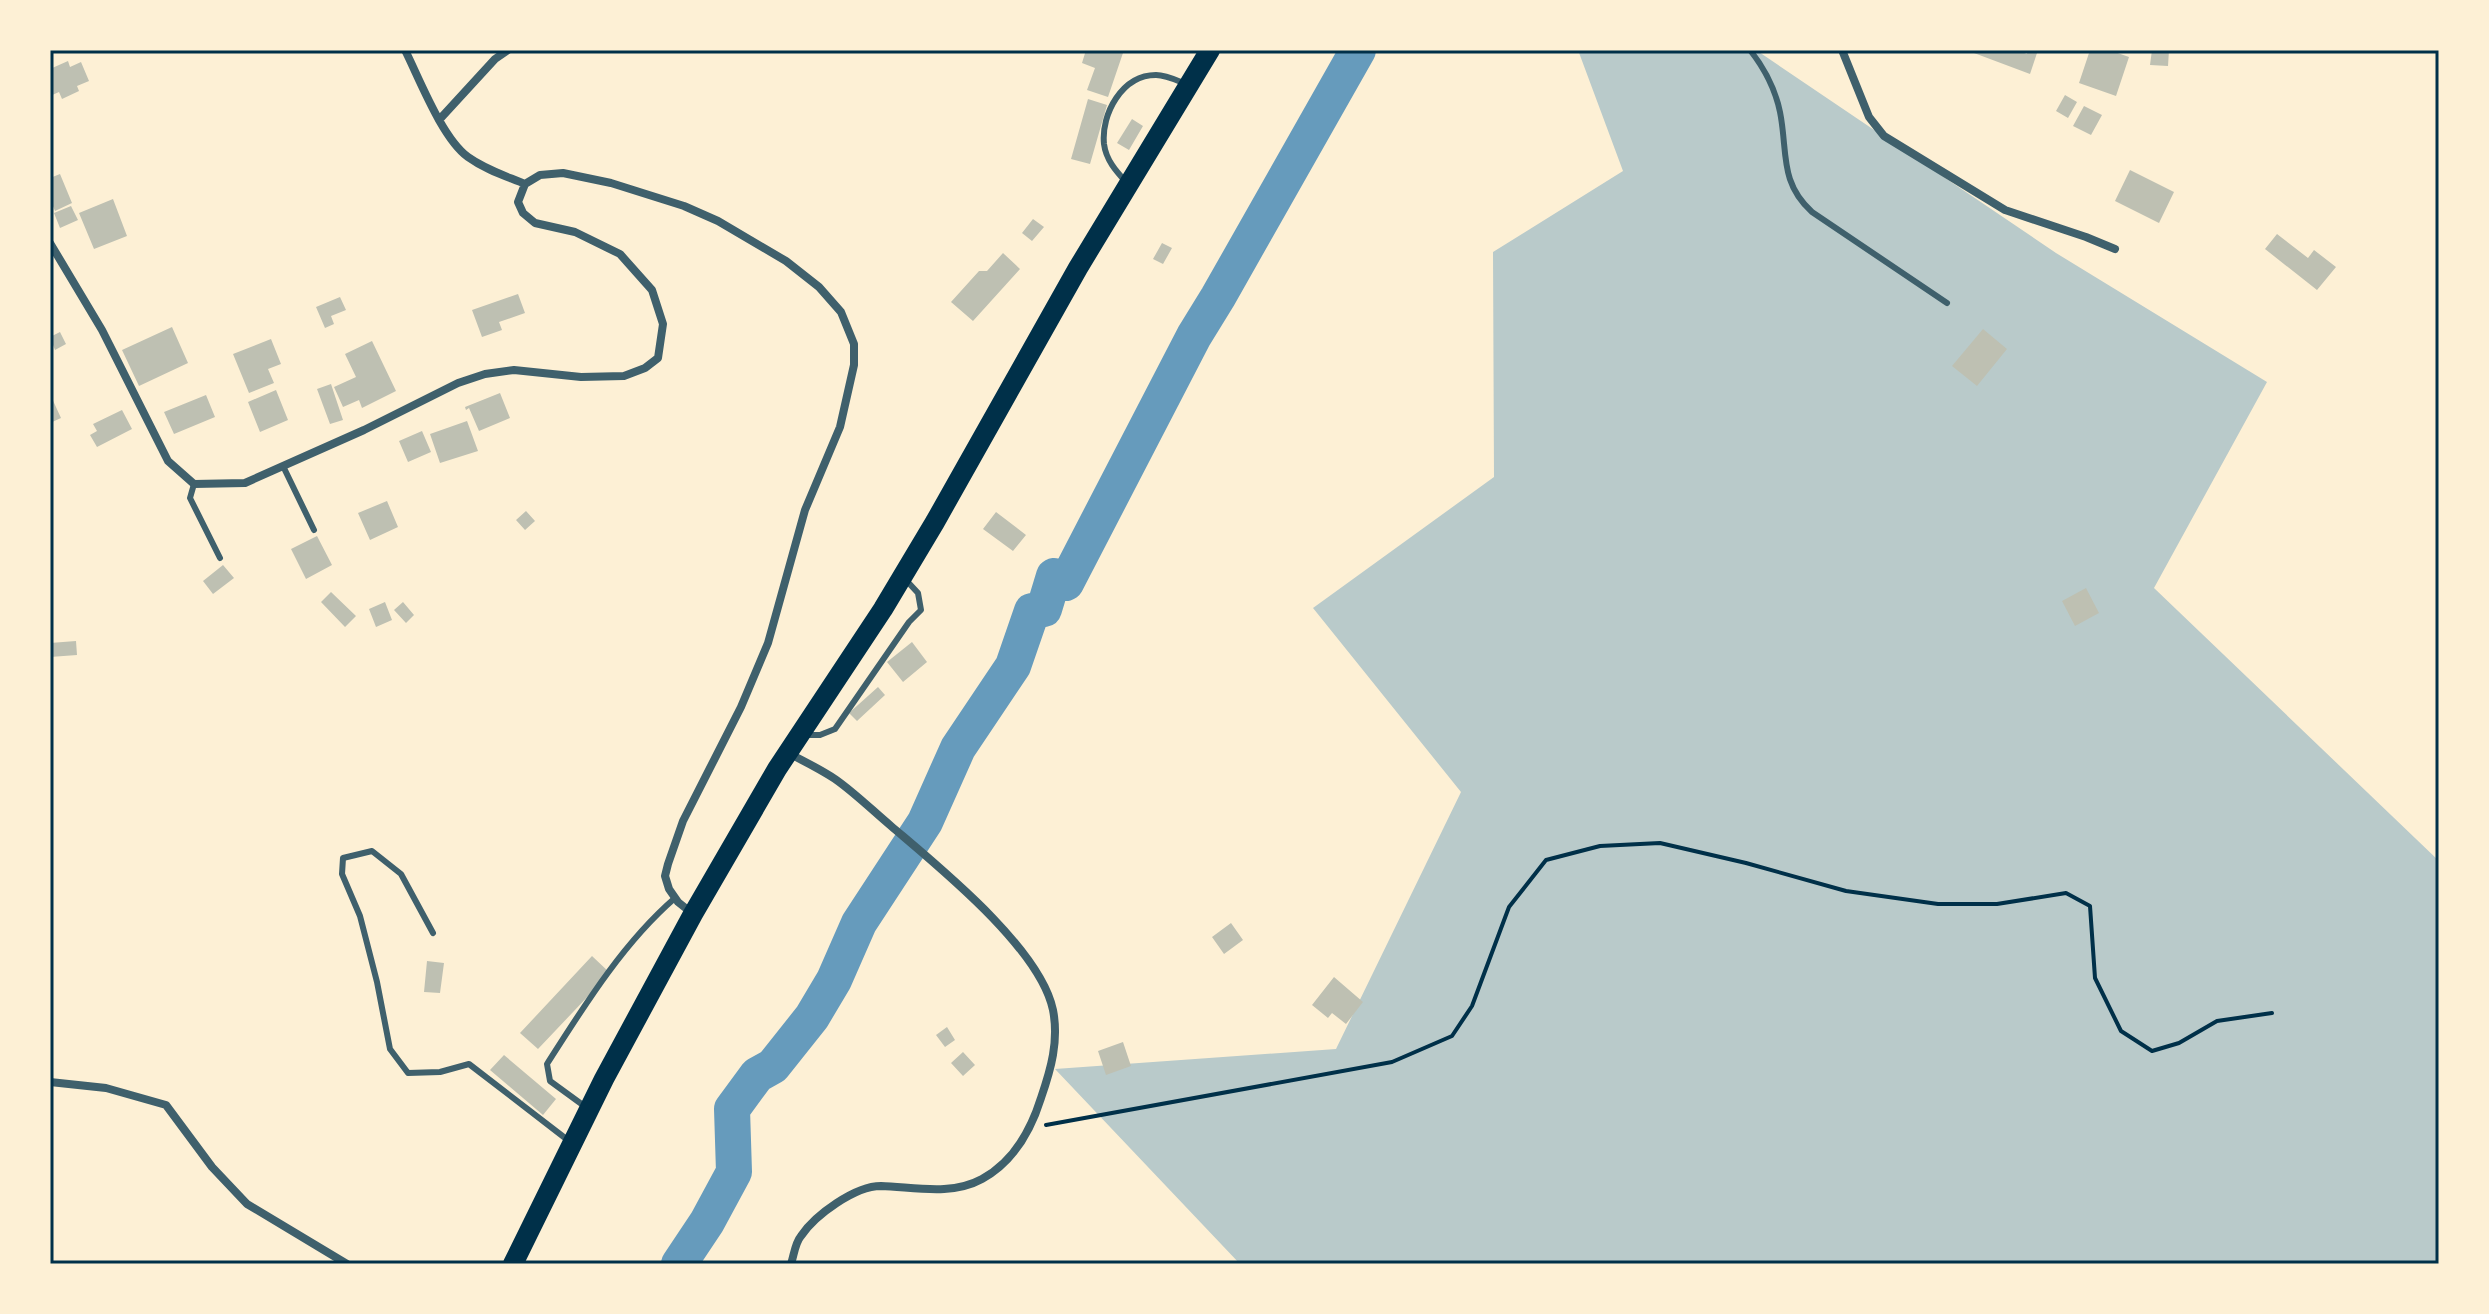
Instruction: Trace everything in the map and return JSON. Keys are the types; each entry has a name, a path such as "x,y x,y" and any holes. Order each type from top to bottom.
{"highway":[{"path":"513,1264 649,993 693,914 794,744 902,576 1210,50"}],"street":[{"path":"405,50 439,120 465,155 488,169 525,184"},
{"path":"439,120 495,59 508,50"},
{"path":"1842,50 1869,117 1884,136 2005,210 2115,249"},
{"path":"50,243 102,330 168,461 194,484 245,483 364,430 458,383 485,374 514,370 581,377 624,376 645,368 658,358 663,324 652,290 620,254 575,232 535,223 523,213 518,202 525,184 540,175 563,173 611,183 684,206 718,221 786,261 819,287 841,312 854,344 854,365 840,427 805,510 768,643 741,707 683,821 668,864 665,876 669,889 693,914"},
{"path":"791,1264 799,1237 817,1217 841,1200 877,1186 952,1189 982,1179 1009,1157 1031,1128 1052,1068 1056,1037 1053,1007 1034,969 1009,934 935,864 794,744"},
{"path":"50,1082 106,1088 166,1105 212,1167 247,1204 347,1264"}],"lane":[{"path":"1750,50 1764,68 1774,90 1781,115 1786,166 1795,194 1812,212 1947,303"},
{"path":"1129,184 1111,166 1104,145 1105,121 1112,102 1126,87 1153,74 1188,85"},
{"path":"283,466 314,530"},
{"path":"194,484 190,498 220,558"},
{"path":"794,744 835,729 909,622 921,610 918,593 902,576"},
{"path":"433,933 401,874 372,851 343,858 342,874 360,916 390,1049 408,1073 440,1072 469,1064 572,1143"},
{"path":"590,1110 550,1081 547,1064 577,1017 652,918 675,898"}],"path":[{"path":"1031,1128 1392,1062 1452,1036 1472,1006 1509,907 1546,860 1600,846 1660,843 1846,891 1938,904 1997,904 2066,893 2090,906 2095,978 2121,1031 2152,1051 2179,1043 2217,1021 2272,1013"}],"shaded area":[{"path":"1578,50 1756,50 2056,253 2267,382 2154,588 2439,861 2439,1264 1240,1264 1055,1069 1336,1049 1461,792 1313,608 1494,477 1493,252 1623,171"}],"building":[{"path":"1086,50 1124,50 1108,97 1087,90 1095,68 1082,63"},
{"path":"1966,50 2016,50 2027,54 2028,50 2038,50 2030,74"},
{"path":"2090,50 2109,50 2129,57 2116,96 2079,83"},
{"path":"2152,50 2169,50 2168,66 2150,65"},
{"path":"68,61 70,67 81,62 89,81 77,86 79,91 62,99 59,92 50,96 50,69"},
{"path":"2065,95 2077,102 2068,118 2056,111"},
{"path":"1088,99 1107,105 1090,164 1071,159"},
{"path":"2084,106 2102,115 2091,135 2073,126"},
{"path":"1132,119 1143,126 1129,150 1117,143"},
{"path":"2130,170 2174,192 2159,223 2115,201"},
{"path":"60,174 72,203 55,211 50,199 50,178"},
{"path":"113,199 127,236 94,249 79,213"},
{"path":"71,206 78,220 60,228 54,213"},
{"path":"1033,219 1044,227 1032,241 1022,233"},
{"path":"2277,234 2308,258 2314,250 2336,267 2317,290 2265,249"},
{"path":"1162,243 1172,248 1163,264 1153,259"},
{"path":"1003,253 1020,269 973,321 951,302 979,271 987,271"},
{"path":"518,294 525,313 499,322 502,330 482,337 472,310"},
{"path":"340,297 346,310 331,316 334,324 325,328 316,307"},
{"path":"172,327 188,363 139,386 122,350"},
{"path":"1983,329 2007,349 1977,386 1952,366"},
{"path":"60,332 66,344 55,350 50,337"},
{"path":"271,339 281,364 268,369 274,383 249,393 233,354"},
{"path":"372,341 396,391 362,408 359,400 343,407 334,387 356,377 345,354"},
{"path":"331,384 343,420 330,424 317,389"},
{"path":"276,390 288,420 260,432 248,402"},
{"path":"500,393 510,418 479,431 469,408 466,410 465,407"},
{"path":"50,394 61,418 50,423"},
{"path":"206,395 215,417 174,434 164,412"},
{"path":"122,410 132,429 97,447 90,435 97,431 93,424"},
{"path":"467,421 478,451 440,463 430,434"},
{"path":"422,431 431,452 408,462 399,441"},
{"path":"387,501 398,527 370,540 358,513"},
{"path":"526,511 535,521 525,530 516,520"},
{"path":"996,512 1026,535 1013,551 983,529"},
{"path":"317,536 332,565 306,579 291,549"},
{"path":"223,565 234,578 213,594 203,581"},
{"path":"2086,588 2099,613 2075,626 2062,601"},
{"path":"331,592 356,616 345,627 321,602"},
{"path":"385,602 392,620 376,627 369,609"},
{"path":"403,602 414,615 406,623 394,610"},
{"path":"76,641 77,655 50,657 50,643"},
{"path":"912,642 927,662 903,682 887,662"},
{"path":"878,687 885,695 857,721 849,713"},
{"path":"1231,923 1243,940 1224,954 1212,937"},
{"path":"592,956 610,973 538,1049 520,1033"},
{"path":"427,961 444,963 440,993 424,992"},
{"path":"1334,977 1363,1002 1346,1024 1332,1013 1328,1018 1312,1005"},
{"path":"947,1027 955,1040 945,1047 936,1035"},
{"path":"1123,1042 1131,1066 1106,1075 1098,1051"},
{"path":"963,1052 975,1065 963,1076 951,1063"},
{"path":"504,1055 556,1099 543,1115 490,1070"}],"waterway":[{"path":"679,1264 707,1222 734,1172 732,1109 757,1075 773,1066 812,1017 834,980 859,923 925,822 958,748 1013,666 1032,611 1044,609 1054,576 1066,583 1194,336 1358,50"}]}
